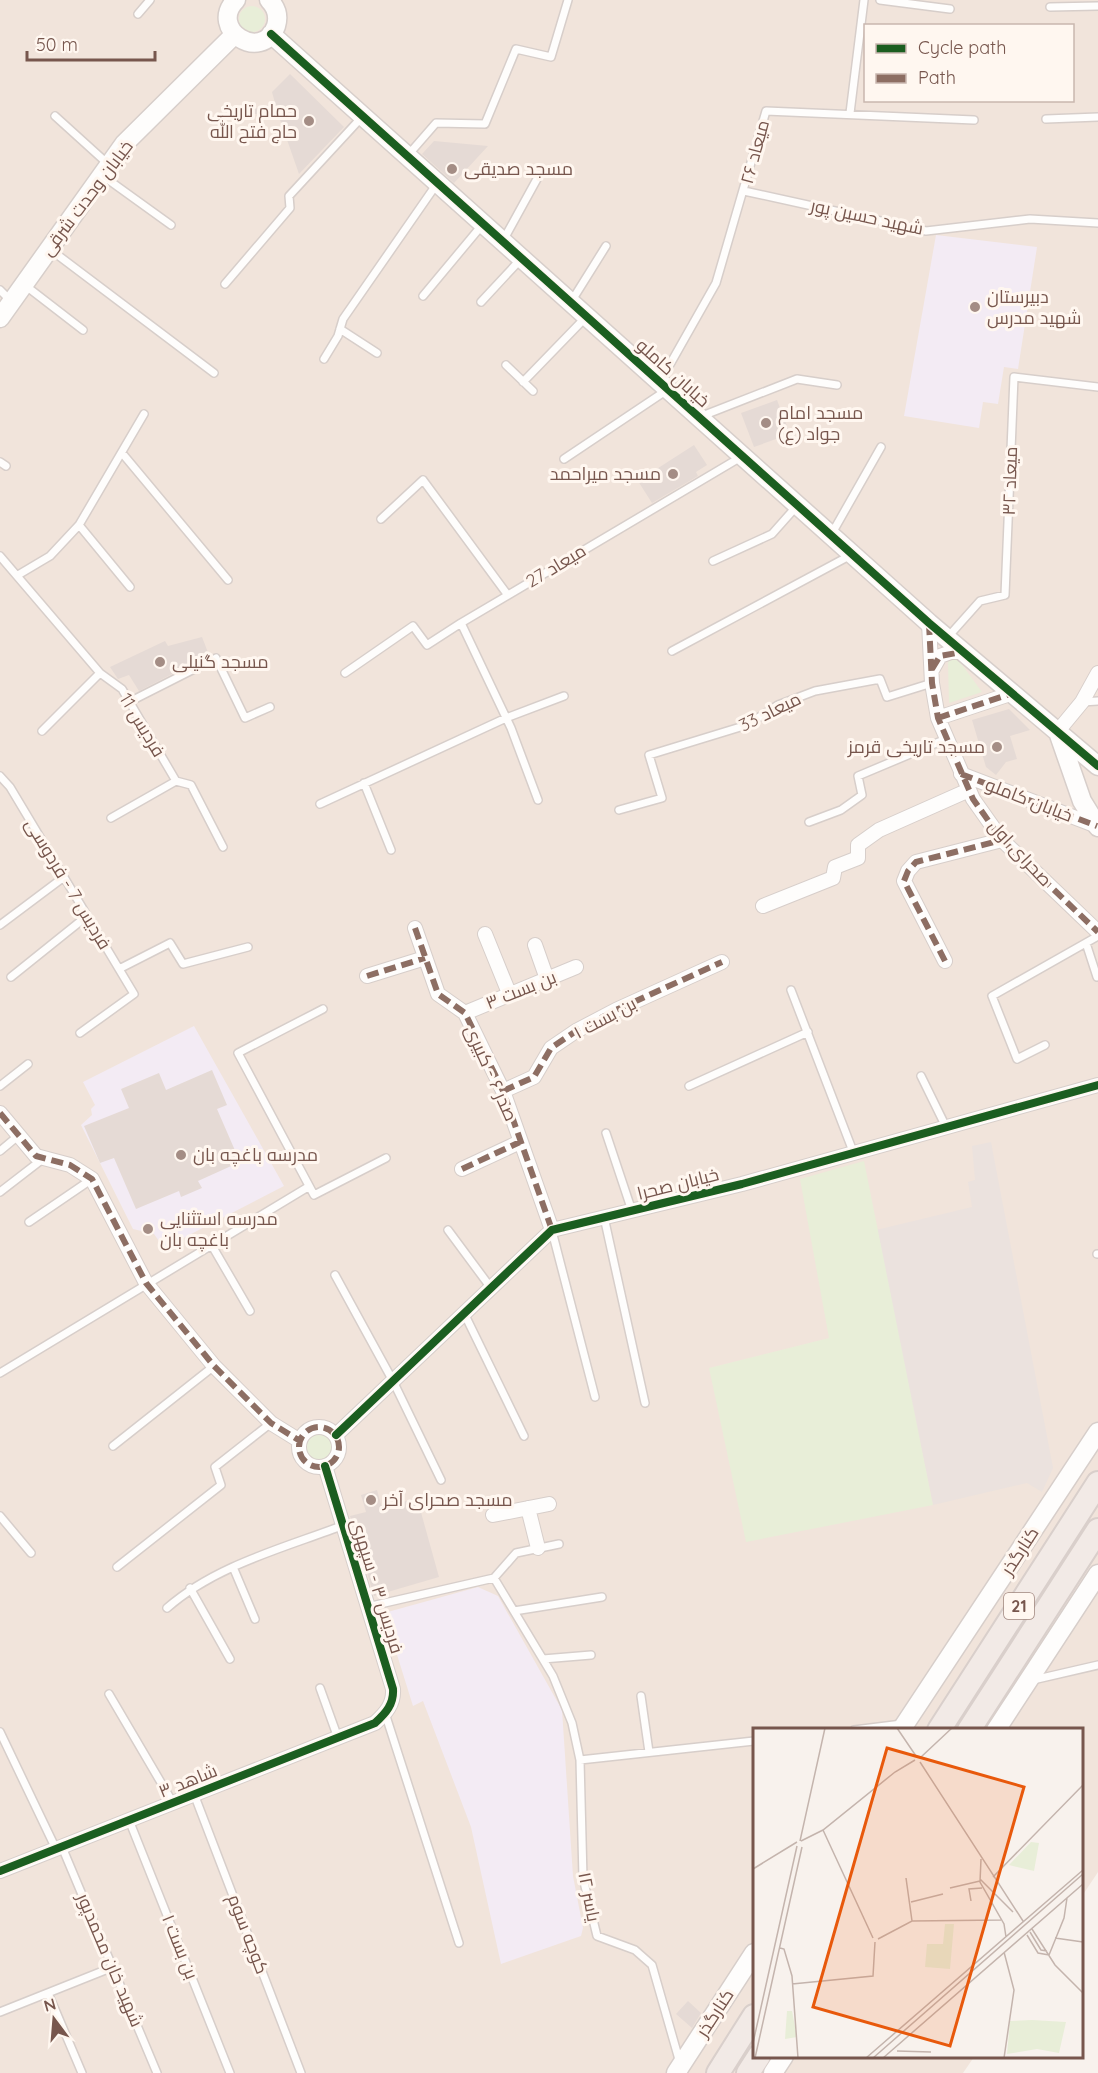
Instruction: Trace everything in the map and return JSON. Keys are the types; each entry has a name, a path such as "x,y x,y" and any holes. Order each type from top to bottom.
{"highway":[{"name":"21","path":"940,1728 1098,1483"},
{"name":"21","path":"970,1728 1098,1530"},
{"path":"718,2073 753,2018"},
{"path":"748,2073 758,2058"}],"street":[{"path":"234,1 228,19 234,35 253,43 271,34 277,15 269,0"},
{"name":"خیابان کاملو","path":"271,34 947,638 1098,766"},
{"name":"خیابان وحدت شرقی","path":"0,318 6,296 24,284 124,144 234,35"},
{"name":"صحرای اول","path":"929,622 932,677 938,718 969,790 1002,840 1098,932"},
{"path":"932,677 940,656 951,652 965,652"},
{"path":"1098,673 1082,702 1058,731 1082,801 1098,827"},
{"path":"938,718 1013,693"},
{"name":"خیابان کاملو","path":"962,774 1098,827"},
{"path":"764,906 833,878 835,867 858,858 858,845 879,830 969,790"},
{"path":"945,961 904,881 908,871 916,862 1002,840"},
{"name":"صدر ۶ - کبیری","path":"415,928 438,994 465,1013 503,1091 552,1230"},
{"path":"485,934 509,993"},
{"path":"535,945 547,979"},
{"path":"367,976 425,958"},
{"name":"بن بست ۱","path":"503,1091 534,1077 551,1048 576,1031 616,1010 722,962"},
{"name":"بن بست ۳","path":"465,1013 576,967"},
{"name":"خیابان صحرا","path":"336,1435 552,1230 854,1154 1098,1085"},
{"path":"0,1113 31,1152 70,1165 92,1179 146,1283 214,1366 271,1423 300,1441"},
{"path":"462,1169 520,1142"},
{"path":"316,1427 327,1428 336,1435 340,1445 338,1456 325,1466 314,1467 305,1461 300,1452 300,1441 306,1431 316,1427"},
{"name":"کنارگذر","path":"903,1727 1098,1432"},
{"name":"فردیس ۳ - سپهری","path":"325,1466 393,1689 393,1699 385,1713"},
{"path":"493,1515 549,1504"},
{"path":"528,1508 538,1548"},
{"path":"997,1728 1098,1574"},
{"name":"شاهد ۳","path":"0,1871 375,1723 385,1713"},
{"name":"کنارگذر","path":"678,2070 753,1955"},
{"path":"773,2073 783,2058"}],"lane":[{"path":"138,14 150,0"},
{"path":"408,156 436,123 485,124 516,49 551,57 568,0"},
{"path":"850,113 864,0"},
{"path":"880,0 950,9"},
{"path":"1050,7 1098,6"},
{"name":"میعاد ۲۶","path":"664,386 716,283 766,111 974,120"},
{"path":"55,116 104,169 171,225"},
{"path":"225,284 290,208 289,196 363,116"},
{"path":"1046,119 1098,117"},
{"path":"503,241 537,179"},
{"path":"324,359 343,319 438,183"},
{"name":"شهید حسین پور","path":"744,191 926,231 1030,219 1098,223"},
{"path":"423,296 483,223"},
{"path":"571,302 606,246"},
{"path":"48,248 214,373"},
{"path":"481,302 522,258"},
{"path":"24,284 83,330"},
{"path":"523,382 587,316"},
{"path":"340,329 377,353"},
{"path":"506,365 532,391"},
{"name":"میعاد ۳۲","path":"947,638 980,601 1005,595 1014,377 1098,387"},
{"path":"700,417 797,379 837,385"},
{"path":"564,459 664,386"},
{"path":"18,574 50,556 79,525 144,414"},
{"path":"831,535 880,447"},
{"path":"122,453 228,580"},
{"name":"میعاد 27","path":"345,673 413,626 427,645 507,594 743,456"},
{"path":"381,519 423,480 507,594"},
{"path":"713,561 772,534 798,505"},
{"path":"79,525 130,587"},
{"path":"672,651 853,554"},
{"name":"فردیس 11","path":"0,555 100,673 122,689 176,781 191,785 223,847"},
{"path":"461,622 506,718 538,800"},
{"path":"129,702 216,658 245,718 270,707"},
{"path":"42,731 100,673"},
{"name":"میعاد 33","path":"619,810 662,798 649,755 747,725 778,705 816,691 880,680 887,697 932,677"},
{"path":"320,804 506,718 564,696"},
{"path":"1082,702 1098,700"},
{"path":"809,822 841,810 849,802 862,795 858,776 946,740"},
{"name":"فردیس 7 - فردوسی","path":"0,776 10,787 134,994 80,1033"},
{"path":"111,818 176,781"},
{"path":"364,783 391,850"},
{"path":"0,925 64,877"},
{"path":"11,977 87,916"},
{"path":"1045,1045 1017,1059 992,996 1098,936"},
{"path":"119,969 170,943 183,964 248,947"},
{"path":"1086,943 1097,976"},
{"path":"791,990 854,1154"},
{"path":"323,1009 238,1053 314,1195 386,1158"},
{"path":"689,1086 808,1032"},
{"path":"0,1086 28,1064"},
{"path":"921,1076 946,1127"},
{"path":"606,1133 632,1211"},
{"path":"0,1151 18,1136"},
{"path":"0,1192 44,1158"},
{"path":"29,1222 92,1179"},
{"path":"0,1372 308,1187"},
{"path":"604,1217 645,1403"},
{"path":"448,1230 490,1288"},
{"path":"552,1230 595,1397"},
{"path":"212,1244 250,1311"},
{"path":"335,1275 393,1381 441,1480"},
{"path":"464,1313 525,1436"},
{"path":"113,1446 214,1366"},
{"path":"117,1567 221,1485 215,1467 271,1423"},
{"path":"0,1516 31,1552"},
{"path":"167,1608 190,1588 232,1567 344,1525"},
{"path":"367,1607 494,1578 516,1553 559,1544"},
{"path":"232,1567 255,1619"},
{"name":"یاسر ۱۲","path":"494,1578 553,1676 572,1723 580,1760 583,1878 597,1936 635,1950 652,1965 678,2070"},
{"path":"190,1588 230,1659"},
{"path":"514,1611 602,1597"},
{"path":"543,1659 591,1655"},
{"path":"1026,1682 1098,1665"},
{"path":"320,1688 338,1738"},
{"path":"109,1694 173,1803"},
{"path":"641,1696 650,1752"},
{"path":"385,1713 459,1942"},
{"path":"887,1728 903,1727"},
{"name":"شهید خان محمدپور","path":"0,1732 59,1848 113,1967 157,2073"},
{"path":"580,1760 753,1741"},
{"name":"کوچه سوم","path":"194,1794 301,2073"},
{"name":"بن بست ۱","path":"129,1820 230,2073"},
{"path":"0,2012 113,1967"},
{"path":"48,1992 82,2073"}],"shaded area":[{"path":"0,0 1098,0 1098,1872 1083,1894 1083,1728 753,1728 753,2058 973,2058 963,2073 0,2073"},
{"name":"دبیرستان شهید مدرس","path":"936,235 1037,247 1018,369 1004,367 998,404 983,402 979,428 904,416"},
{"name":"مدرسه باغچه بان","path":"194,1026 284,1186 164,1248 154,1234 133,1229 81,1125 92,1115 91,1109 95,1105 83,1082"},
{"path":"991,1142 1053,1468 1042,1492 1027,1483 933,1505 876,1230 972,1207 968,1182 975,1180 972,1146"},
{"path":"478,1587 498,1596 562,1710 573,1876 583,1928 581,1936 501,1964 471,1827 423,1701 413,1706 384,1613"}],"green space":[{"path":"252,6 261,10 265,19 261,28 252,32 243,28 239,19 243,10"},
{"path":"957,658 982,692 949,703 948,663 949,660"},
{"path":"864,1161 933,1505 746,1542 709,1368 829,1338 800,1179"},
{"path":"319,1433 329,1437 333,1447 329,1457 319,1461 309,1457 305,1447 309,1437"}],"building":[{"name":"حمام تاریخی حاج فتح الله","path":"290,74 344,127 299,174 278,114 248,114 247,111 275,103 272,92"},
{"name":"مسجد صدیقی","path":"434,141 488,146 454,183 422,154"},
{"name":"مسجد امام جواد (ع)","path":"777,400 790,434 754,447 741,413"},
{"name":"مسجد میراحمد","path":"694,445 707,465 696,472 698,476 652,503 638,481"},
{"name":"مسجد گنیلی","path":"202,637 209,655 139,691 129,675 118,679 110,667 165,641 168,646"},
{"name":"مسجد تاریخی قرمز","path":"1009,709 1030,730 1010,736 1017,759 1006,762 996,775 986,767 972,720"},
{"path":"212,1070 227,1105 217,1109 240,1162 198,1181 202,1188 181,1197 179,1191 136,1209 114,1158 100,1163 84,1126 129,1108 121,1089 159,1073 166,1090"},
{"name":"مسجد صحرای آخر","path":"377,1490 382,1508 417,1498 439,1577 374,1596 350,1516 366,1512 361,1495"},
{"path":"688,2001 701,2013 692,2028 676,2014"}],"marked path":[{"path":"929,623 932,683 938,718 973,799 1002,840 1098,932"},
{"path":"932,669 940,656 962,652"},
{"path":"938,718 1013,693"},
{"path":"961,774 1097,826"},
{"path":"945,961 904,881 908,871 916,862 1002,840"},
{"path":"415,928 438,994 465,1013 503,1091 552,1230"},
{"path":"367,976 425,958"},
{"path":"503,1091 534,1077 551,1048 576,1031 616,1010 722,962"},
{"path":"0,1113 36,1156 70,1165 92,1179 146,1283 214,1366 271,1423 300,1441"},
{"path":"462,1169 520,1142"},
{"path":"319,1427 327,1428 333,1433 338,1439 339,1447 338,1455 333,1461 327,1466 319,1467 311,1466 305,1461 300,1455 299,1447 300,1439 305,1433 311,1428 319,1427"}],"cycle path":[{"path":"271,34 929,623 1098,766"},
{"path":"336,1435 552,1230 742,1184 1098,1085"},
{"path":"0,1871 375,1723 386,1712 391,1704 393,1689 325,1466"}],"place":[{"name":"حمام تاریخی حاج فتح الله","path":"309,121"},
{"name":"مسجد صدیقی","path":"452,169"},
{"name":"دبیرستان شهید مدرس","path":"975,307"},
{"name":"مسجد امام جواد (ع)","path":"766,423"},
{"name":"مسجد میراحمد","path":"673,474"},
{"name":"مسجد گنیلی","path":"160,662"},
{"name":"مسجد تاریخی قرمز","path":"997,747"},
{"name":"مدرسه باغچه بان","path":"181,1155"},
{"name":"مدرسه استثنایی باغچه بان","path":"148,1229"},
{"name":"مسجد صحرای آخر","path":"371,1500"}]}
